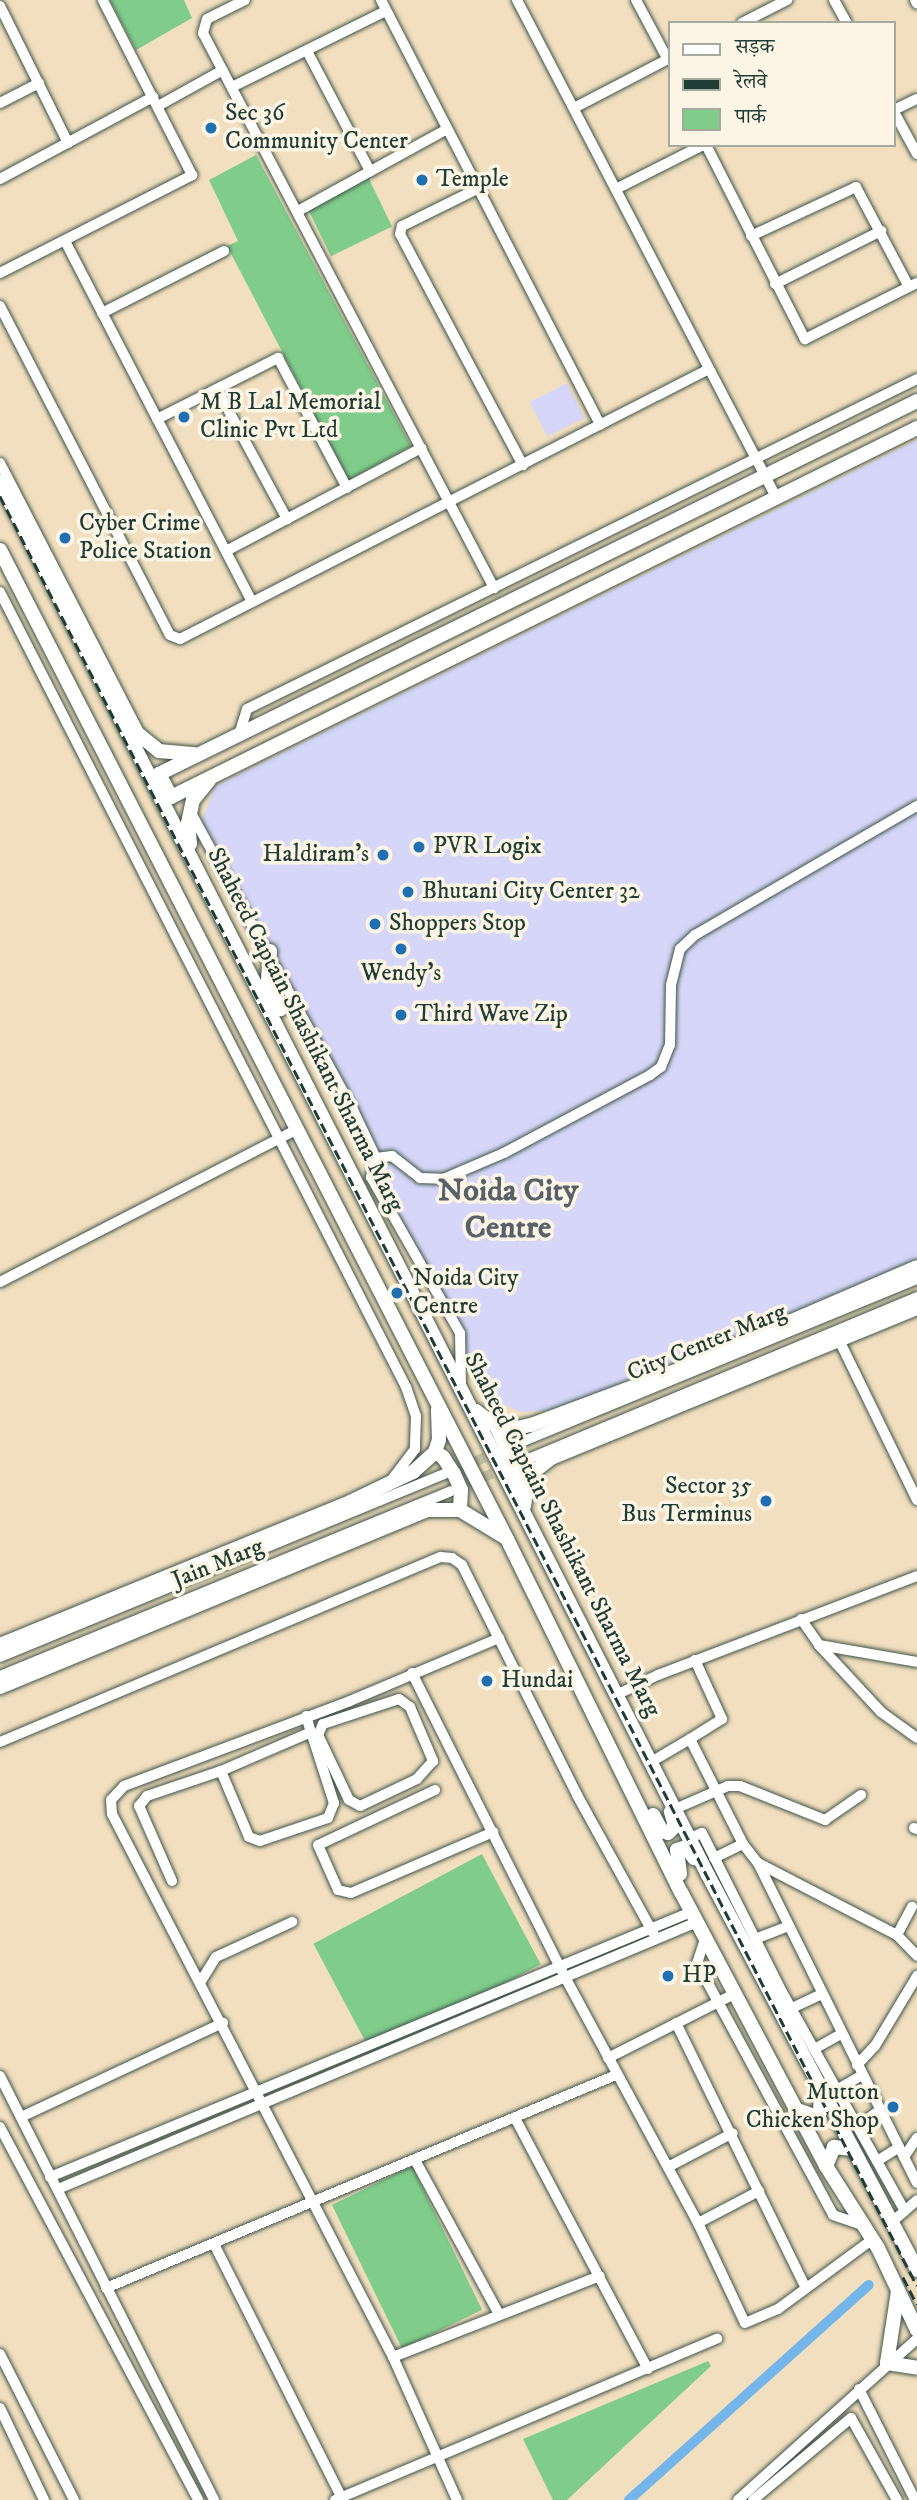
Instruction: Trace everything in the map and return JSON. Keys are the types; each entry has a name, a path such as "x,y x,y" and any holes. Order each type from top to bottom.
{"main road":[{"path":"917,401 159,774 171,797 917,428"},
{"name":"Shaheed Captain Shashikant Sharma Marg","path":"0,482 476,1411 523,1510 708,1875 915,2266"},
{"name":"Shaheed Captain Shashikant Sharma Marg","path":"0,551 507,1539 705,1939 826,2166 876,2244 917,2330"},
{"path":"124,721 144,741 159,751 201,754"},
{"path":"195,862 188,822 190,811 193,800 212,776"},
{"path":"270,950 268,983 293,1038 296,1062"},
{"path":"500,1432 531,1425 678,1370 917,1267"},
{"path":"523,1485 535,1468 551,1458 917,1308"},
{"path":"0,1645 388,1484 421,1467 435,1452 439,1440 437,1402"},
{"path":"476,1411 500,1432 523,1485 523,1510"},
{"path":"435,1452 443,1457 461,1490 460,1510"},
{"path":"0,1687 428,1510 460,1510 507,1539"},
{"path":"625,1779 638,1789 662,1831 672,1832 675,1822 653,1765"},
{"path":"681,1892 674,1856 679,1848 689,1849 708,1875"},
{"path":"795,2109 814,2116 820,2112 821,2089"},
{"path":"826,2166 834,2147 853,2149"},
{"path":"896,2286 887,2363 917,2368"}],"street":[{"path":"0,273 189,178 191,171 103,0"},
{"path":"245,0 202,25 494,588"},
{"path":"381,0 600,425"},
{"path":"517,0 707,370 776,497"},
{"path":"636,0 668,57"},
{"path":"744,21 763,6 788,0"},
{"path":"834,0 846,21"},
{"path":"0,6 68,143"},
{"path":"232,87 386,11"},
{"path":"307,51 370,171"},
{"path":"574,108 668,60"},
{"path":"0,179 68,143 223,70"},
{"path":"0,103 38,83"},
{"path":"896,110 917,99"},
{"path":"896,115 917,154"},
{"path":"298,211 447,129"},
{"path":"616,189 700,147"},
{"path":"705,147 801,336 810,340 913,285 856,187 751,236"},
{"path":"477,189 402,226 400,234 523,465"},
{"path":"775,284 881,231"},
{"path":"65,241 252,601"},
{"path":"102,313 224,251"},
{"path":"0,306 170,635 180,639 707,370"},
{"path":"157,419 278,358 347,488"},
{"path":"239,735 247,709 756,461 917,379"},
{"path":"217,389 287,519"},
{"path":"226,551 421,448"},
{"path":"0,463 144,741"},
{"path":"0,592 412,1401 415,1449 388,1484"},
{"path":"376,1158 392,1156 420,1178 443,1178 504,1153 650,1075 661,1067 670,1045 671,985 680,948 695,936 917,806"},
{"path":"190,811 270,950 376,1158 371,1177 460,1333 461,1384"},
{"path":"0,1282 298,1129"},
{"name":"City Center Marg","path":"514,1445 917,1279"},
{"name":"City Center Marg","path":"520,1462 917,1297"},
{"path":"839,1340 917,1500"},
{"name":"Jain Marg","path":"0,1657 445,1474"},
{"name":"Jain Marg","path":"0,1676 451,1491"},
{"path":"0,1742 441,1557 462,1565 577,1795 656,1938"},
{"path":"616,1695 695,1660 917,1576"},
{"path":"801,1619 819,1644 881,1712 917,1738"},
{"path":"457,2500 393,2357 113,1814 111,1800 124,1786 499,1638"},
{"path":"819,1644 917,1662"},
{"path":"653,1765 722,1719 695,1660"},
{"path":"412,1673 565,1977 698,2223 745,2323 778,2309 805,2286 876,2244"},
{"path":"399,1699 410,1707 433,1761 417,1779 360,1807 349,1800 318,1735 323,1724 399,1699"},
{"path":"221,1770 249,1837 260,1841 327,1818 334,1803 306,1716"},
{"path":"172,1881 139,1806 147,1797 221,1770 311,1732"},
{"path":"690,1739 743,1844 758,1863 786,1927 917,2183"},
{"path":"417,1779 422,1795"},
{"path":"675,1809 716,1791 740,1786 825,1820 860,1795"},
{"path":"435,1790 318,1845 338,1889 351,1893 493,1832"},
{"path":"690,1838 702,1833 792,2008 905,2211"},
{"path":"714,1858 743,1844"},
{"path":"758,1863 898,1935 917,1956"},
{"path":"898,1935 912,1907"},
{"path":"38,2194 54,2184 259,2093 560,1965 651,1927 694,1917"},
{"path":"54,2184 264,2105 656,1938 694,1917"},
{"path":"201,1981 216,1957 292,1922"},
{"path":"755,1939 786,1927"},
{"path":"705,1939 697,1964 715,2002 833,2215 864,2226"},
{"path":"838,2089 859,2069 917,1976"},
{"path":"608,2058 734,1994"},
{"path":"792,2008 820,1995"},
{"path":"21,2117 223,2023"},
{"path":"676,2023 733,2133 805,2286"},
{"path":"816,2048 841,2034"},
{"path":"106,2288 616,2075"},
{"path":"0,2076 214,2500"},
{"path":"858,2126 880,2110"},
{"path":"515,2118 648,2369"},
{"path":"0,2127 38,2194 198,2500"},
{"path":"668,2167 733,2133"},
{"path":"877,2161 901,2152 917,2138"},
{"path":"415,2160 499,2314"},
{"path":"698,2223 759,2191"},
{"path":"892,2222 917,2200"},
{"path":"215,2244 340,2499 717,2339"},
{"path":"393,2357 600,2276"},
{"path":"739,2499 887,2363 917,2339"},
{"path":"0,2354 74,2500"},
{"path":"859,2389 915,2500"},
{"path":"0,2408 44,2500"},
{"path":"752,2500 851,2418 897,2500"}],"shaded area":[{"path":"567,383 585,418 547,437 530,402"},
{"path":"917,440 917,1263 556,1410 520,1412 498,1402 480,1383 203,850 203,818 215,786"}],"green space":[{"path":"110,0 184,0 192,18 136,50"},
{"path":"256,155 411,446 349,480 227,246 238,241 209,180"},
{"path":"368,177 392,226 331,256 307,207"},
{"path":"482,1854 541,1964 372,2054 313,1944"},
{"path":"412,2166 482,2310 402,2349 332,2205"},
{"path":"708,2361 711,2366 567,2500 553,2500 523,2439"}],"waterway":[{"path":"629,2500 869,2285"}],"tunnel":[{"path":"448,1473 500,1451"},
{"path":"455,1489 508,1467"}],"railway":[{"path":"0,496 917,2286"},
{"path":"903,2277 917,2305"}],"place":[{"name":"Sec 36 Community Center","path":"211,128"},
{"name":"Temple","path":"422,180"},
{"name":"M B Lal Memorial Clinic Pvt Ltd","path":"184,417"},
{"name":"Cyber Crime Police Station","path":"65,538"},
{"name":"PVR Logix","path":"419,847"},
{"name":"Haldiram's","path":"383,855"},
{"name":"Bhutani City Center 32","path":"408,892"},
{"name":"Shoppers Stop","path":"375,924"},
{"name":"Wendy's","path":"401,949"},
{"name":"Third Wave Zip","path":"401,1015"},
{"name":"Noida City Centre","path":"397,1293"},
{"name":"Sector 35 Bus Terminus","path":"766,1501"},
{"name":"Hundai","path":"487,1681"},
{"name":"HP","path":"668,1976"},
{"name":"Mutton Chicken Shop","path":"893,2107"}],"district":[{"name":"Noida City Centre","path":"508,1210"}]}
